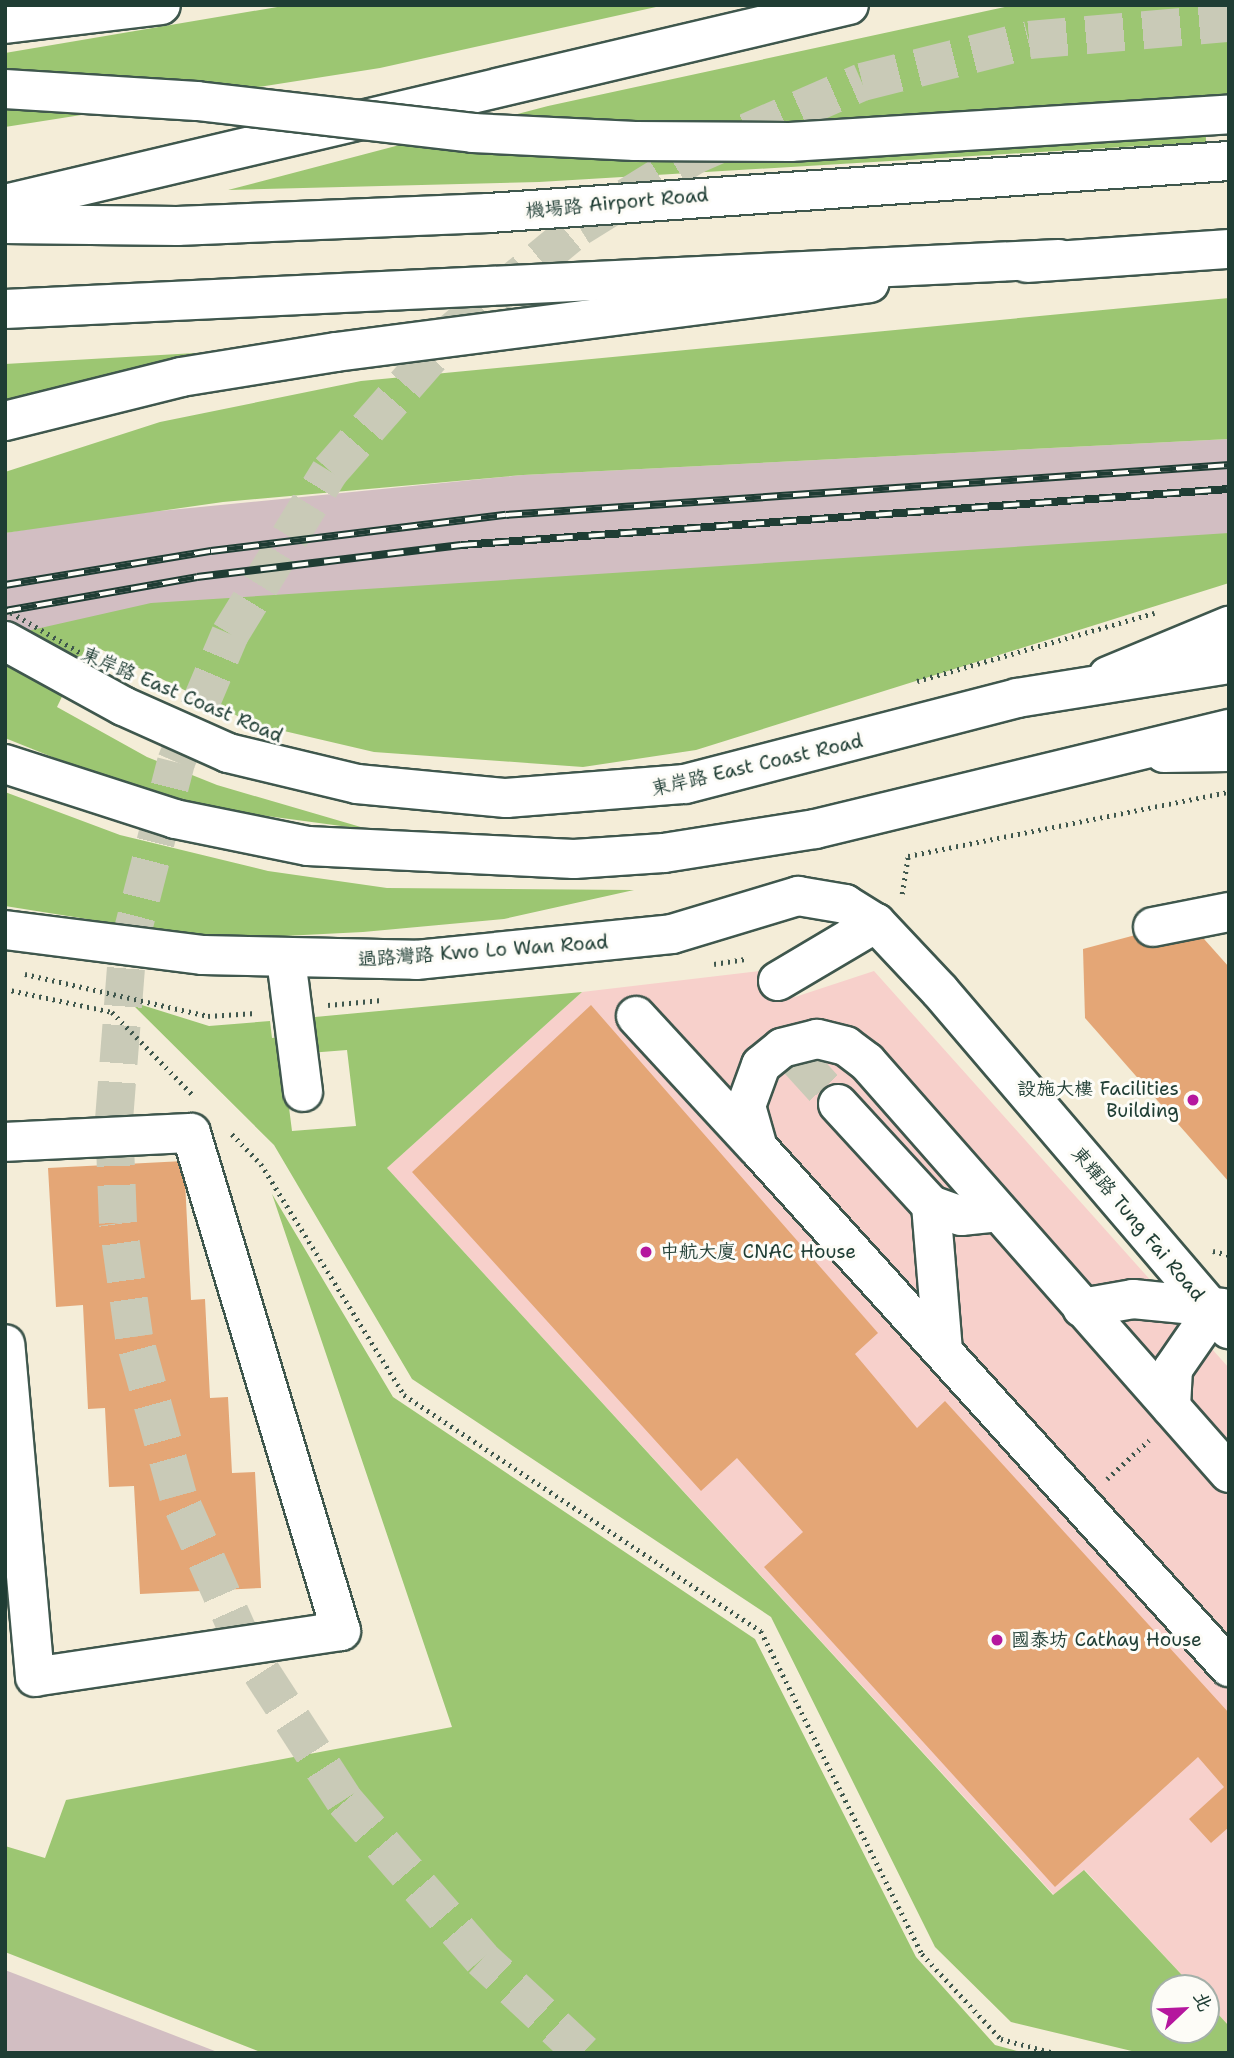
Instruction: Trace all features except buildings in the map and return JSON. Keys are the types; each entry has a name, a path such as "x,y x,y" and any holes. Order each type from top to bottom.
{"main road":[{"path":"5,23 162,5"},
{"path":"5,204 849,5"},
{"path":"5,89 197,101 472,133 635,141 790,142 1229,114"},
{"name":"機場路 Airport Road","path":"5,223 177,226 489,213 1229,160"},
{"path":"5,309 1229,249"},
{"path":"5,421 181,377 336,352 1059,259"},
{"name":"東岸路 East Coast Road","path":"5,640 83,664 174,731 293,772 506,798 685,784 1099,680 1229,626"},
{"path":"1099,680 1229,664"},
{"path":"5,764 175,819 308,846 574,859 664,853 815,829 1115,754 1229,729"},
{"path":"1115,754 1229,752"},
{"name":"東輝路 Tung Fai Road","path":"749,911 798,897 823,898 890,912 1223,1316"},
{"name":"過路灣路 Kwo Lo Wan Road","path":"5,930 286,959 416,960 603,944 672,934 749,911"},
{"path":"778,981 890,912"},
{"path":"1153,927 1229,912"},
{"path":"286,959 303,1092"},
{"path":"636,1016 1229,1667"},
{"path":"758,1148 746,1107 761,1065 801,1041 833,1042 867,1062 1229,1473"},
{"path":"838,1104 931,1205 961,1216 997,1212"},
{"path":"5,1142 191,1133 341,1631 35,1677 5,1344"},
{"path":"931,1205 943,1351"},
{"name":"東輝路 Tung Fai Road","path":"1082,1308 1133,1299 1223,1316"},
{"name":"東輝路 Tung Fai Road","path":"1174,1411 1173,1369 1223,1316"}],"path":[{"name":"東岸路 East Coast Road","path":"5,609 83,664"},
{"path":"890,912 908,856 1229,792"},
{"path":"19,972 208,1016 260,1012"},
{"path":"5,989 111,1012 205,1107"},
{"path":"224,1126 261,1164 404,1395 761,1631 922,1954 1001,2039 1054,2053"},
{"path":"1216,1252 1229,1255"},
{"path":"1080,1505 1174,1411"}],"shaded area":[{"path":"1229,439 1229,534 5,639 5,533 99,517 523,475"},
{"path":"769,970 795,997 874,971 1229,1368 1229,2026 1220,2016 1220,1974 1181,1974 1085,1870 1054,1895 387,1168 582,992"},
{"path":"5,1970 220,2053 5,2053"}],"green space":[{"path":"289,5 665,5 380,68 5,127 5,53"},
{"path":"1014,5 1229,5 1229,96 1205,98 1206,142 539,182 228,190 548,106"},
{"path":"1229,298 1229,439 523,475 223,502 5,533 5,472 160,422 361,381"},
{"path":"317,346 5,428 5,364"},
{"path":"1229,533 1229,583 696,750 583,767 374,752 254,724 88,643 57,707 147,757 217,785 371,830 215,809 87,771 5,738 5,636 151,603"},
{"path":"5,792 120,835 268,871 387,888 634,890 504,919 363,932 223,939 112,923 5,906"},
{"path":"582,992 387,1168 1053,1895 1084,1870 1181,1974 1150,1974 1150,2044 1220,2044 1220,2016 1229,2026 1229,2053 1140,2053 1011,2022 935,1947 771,1617 412,1379 274,1145 129,1001 209,1026 270,1021 272,1038 280,1037 292,1131 356,1126 347,1050 309,1053 315,1017"},
{"path":"272,1194 393,1397 755,1639 916,1957 995,2045 1025,2053 263,2053 5,1952 5,1846 45,1858 66,1800 452,1727"}],"tunnel":[{"path":"583,2053 482,1959 344,1800 245,1647 178,1496 134,1337 118,1223 114,1120 127,953 176,762 230,634 330,471 452,332 579,227 695,155 862,82 1029,40 1229,23"},
{"path":"798,1060 838,1104"}],"railway":[{"path":"5,585 211,551 506,515 1229,465"},
{"path":"5,611 197,577 461,545 1229,489"}],"place":[{"name":"設施大樓 Facilities Building","path":"1193,1100"},
{"name":"中航大廈 CNAC House","path":"646,1252"},
{"name":"國泰坊 Cathay House","path":"997,1640"}]}
